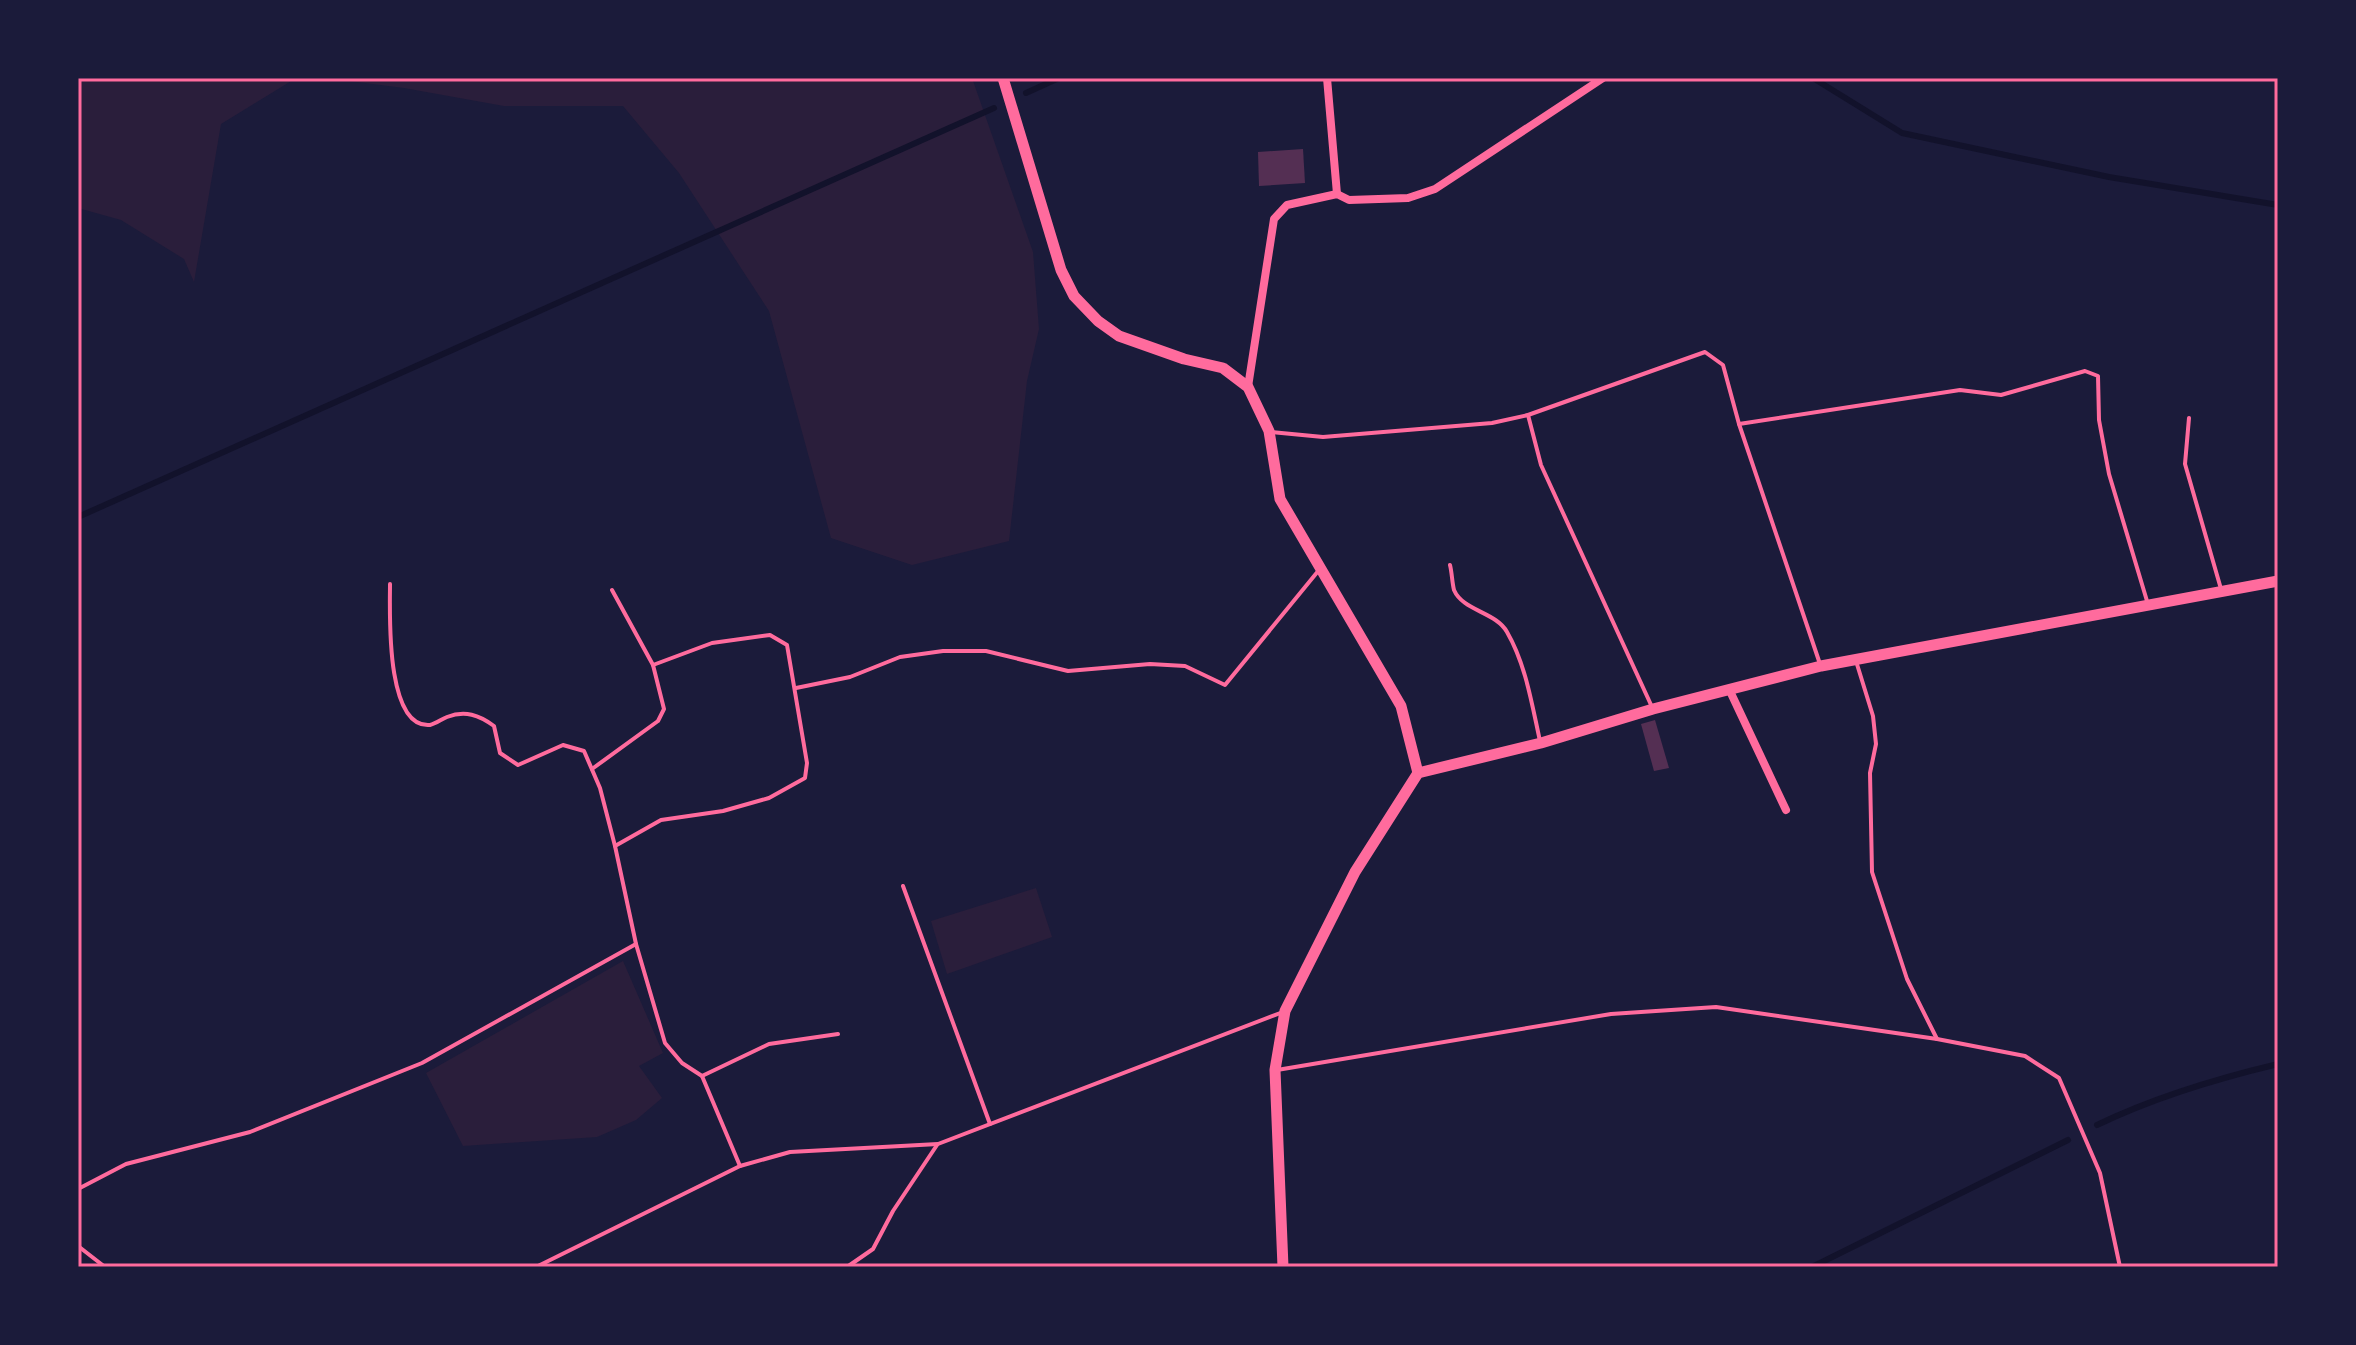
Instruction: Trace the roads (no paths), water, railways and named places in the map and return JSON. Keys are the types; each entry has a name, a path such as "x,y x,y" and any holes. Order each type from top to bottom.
{"street":[{"path":"1003,78 1061,270 1074,296 1098,321 1119,336 1184,359 1223,368 1248,387 1269,431 1280,499 1401,706 1418,773"},
{"path":"1327,78 1337,194"},
{"path":"1248,387 1274,219 1287,205 1337,194 1349,200 1408,198 1435,189 1603,78"},
{"path":"1283,1267 1275,1070 1285,1011 1355,872 1418,773 1541,743 1653,709 1821,666 2278,581"},
{"path":"1729,689 1786,810"}],"lane":[{"path":"1269,431 1323,437 1446,429 1528,415 1705,352 1723,365 1739,424 1821,666"},
{"path":"1739,424 1960,390 2001,395 2085,371 2098,376 2099,420 2109,474 2148,606"},
{"path":"1528,415 1541,465 1653,709"},
{"path":"2189,418 2185,464 2222,592"},
{"path":"1450,565 1455,592 1467,604 1493,616 1507,630 1526,678 1541,743"},
{"path":"796,688 850,677 900,657 943,651 986,651 1068,671 1150,664 1185,666 1225,685 1321,567"},
{"path":"390,584 392,657 401,704 416,721 429,725 452,715 479,715 494,726 500,753 518,765 563,745 584,751 615,846 636,944 665,1043 682,1063 702,1076 740,1166"},
{"path":"592,769 658,721 664,709 653,665 612,590"},
{"path":"615,846 661,820 723,811 769,798 805,778 807,763 787,645 770,635 712,643 653,665"},
{"path":"1855,659 1873,716 1876,744 1870,773 1872,872 1907,979 1937,1039"},
{"path":"903,886 990,1125"},
{"path":"78,1189 126,1164 250,1132 422,1063 636,944"},
{"path":"1275,1070 1611,1014 1716,1007 1937,1039 2025,1056 2059,1078 2100,1173 2120,1267"},
{"path":"536,1267 740,1166 790,1152 938,1144 1285,1011"},
{"path":"702,1076 769,1044 838,1034"},
{"path":"847,1267 873,1249 893,1211 938,1144"},
{"path":"78,1246 105,1267"}],"waterway":[{"path":"1026,93 1059,78"},
{"path":"1813,78 1902,133 2109,177 2278,205"},
{"path":"78,517 994,108"},
{"path":"2097,1125 2186,1090 2278,1064"},
{"path":"1812,1267 2068,1140"}]}
